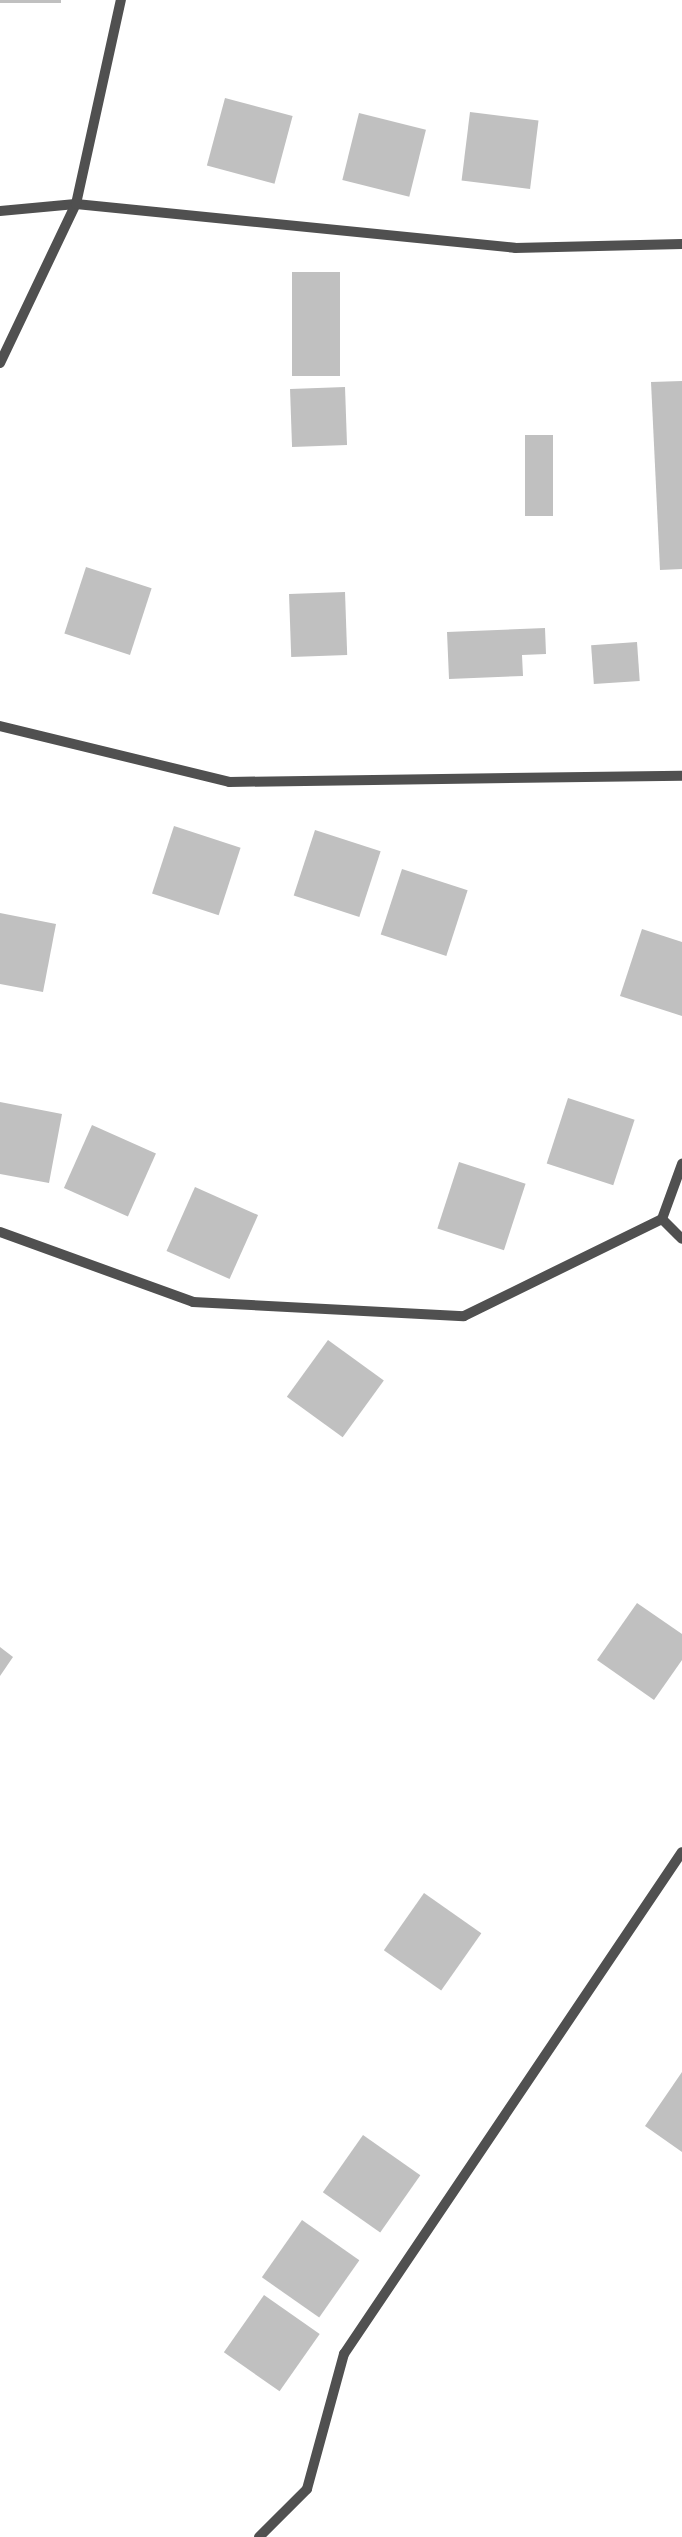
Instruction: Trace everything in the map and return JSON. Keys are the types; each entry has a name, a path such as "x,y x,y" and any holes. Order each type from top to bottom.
{"street":[{"path":"0,363 76,204 121,0"},
{"path":"0,211 76,204 515,248 682,244"},
{"path":"0,726 229,782 682,776"},
{"path":"0,1232 193,1302 464,1316 662,1219 682,1164"},
{"path":"662,1219 682,1239"},
{"path":"259,2537 307,2489 344,2354 682,1852"}],"building":[{"path":"0,0 61,0 61,3 0,3"},
{"path":"225,98 293,116 274,184 207,166"},
{"path":"470,112 538,120 530,189 462,180"},
{"path":"359,113 426,130 409,197 342,180"},
{"path":"292,272 340,272 340,376 292,376"},
{"path":"682,381 682,569 660,570 651,382"},
{"path":"345,387 347,445 292,447 290,389"},
{"path":"525,435 553,435 553,516 525,516"},
{"path":"86,567 152,588 130,655 64,634"},
{"path":"345,592 347,655 291,657 289,594"},
{"path":"545,628 546,654 522,655 523,676 449,679 447,632"},
{"path":"637,642 640,681 594,684 591,645"},
{"path":"174,826 241,848 219,915 152,894"},
{"path":"315,830 381,851 359,917 294,896"},
{"path":"402,869 468,890 446,956 381,935"},
{"path":"0,913 56,924 43,992 0,984"},
{"path":"642,929 682,942 682,1016 620,996"},
{"path":"568,1098 635,1120 613,1185 547,1164"},
{"path":"0,1102 62,1114 49,1183 0,1174"},
{"path":"92,1125 156,1153 128,1217 64,1188"},
{"path":"459,1162 526,1184 504,1250 437,1229"},
{"path":"195,1187 258,1215 230,1279 167,1251"},
{"path":"328,1340 384,1381 343,1437 287,1397"},
{"path":"637,1603 682,1634 682,1660 654,1700 597,1660"},
{"path":"0,1647 13,1657 0,1676"},
{"path":"424,1893 481,1933 441,1990 384,1950"},
{"path":"682,2072 682,2152 645,2126"},
{"path":"363,2135 420,2175 380,2232 323,2192"},
{"path":"302,2220 359,2260 319,2317 262,2277"},
{"path":"264,2295 320,2334 280,2391 224,2352"}]}
